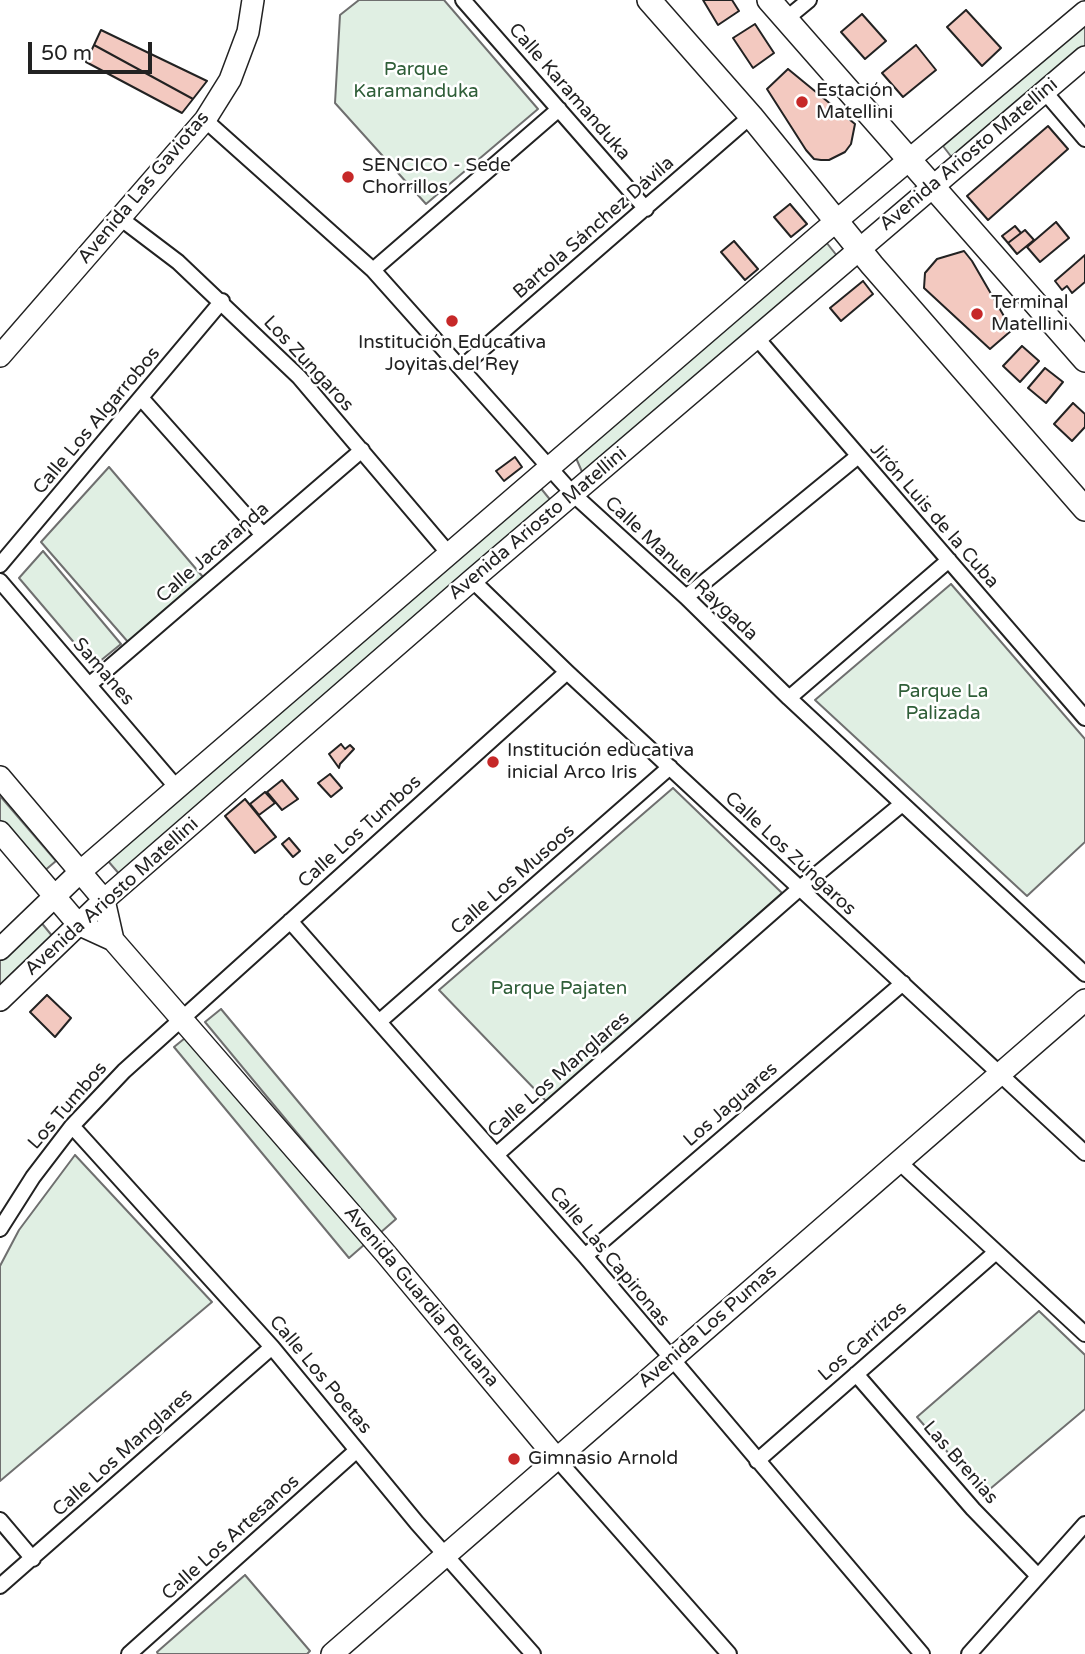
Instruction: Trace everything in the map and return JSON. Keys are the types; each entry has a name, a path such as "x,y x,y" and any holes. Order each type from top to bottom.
{"main road":[{"name":"Avenida Las Gaviotas","path":"0,356 205,120 230,80 248,32 253,0"},
{"path":"649,0 751,116 859,249 1085,509"},
{"path":"769,0 1085,360"},
{"name":"Avenida Ariosto Matellini","path":"0,949 81,871 450,555 548,467 1085,12"},
{"name":"Avenida Ariosto Matellini","path":"0,1000 104,900 472,580 1085,57"},
{"name":"Avenida Guardia Peruana","path":"0,777 104,900 113,940"},
{"name":"Avenida Guardia Peruana","path":"0,832 78,924 113,940 386,1254 557,1459"},
{"name":"Avenida Los Pumas","path":"332,1654 1085,1000"}],"street":[{"name":"Calle Karamanduka","path":"463,0 646,209"},
{"path":"786,19 809,0"},
{"path":"1044,91 1085,139"},
{"path":"373,270 559,109"},
{"name":"Bartola Sánchez Dávila","path":"462,367 751,116"},
{"name":"Calle Manuel Raygada","path":"205,120 373,270 573,494 686,597 789,698 1085,974"},
{"name":"Los Zungaros","path":"120,218 222,302 299,377 450,555"},
{"name":"Calle Los Algarrobos","path":"0,565 222,302"},
{"name":"Jirón Luis de la Cuba","path":"756,337 1085,718"},
{"path":"141,398 262,535"},
{"name":"Calle Jacaranda","path":"89,685 362,450"},
{"path":"686,597 857,457"},
{"path":"789,698 948,560"},
{"name":"Calle Los Zúngaros","path":"472,580 799,889 1085,1153"},
{"name":"Samanes","path":"0,581 177,788"},
{"name":"Calle Los Tumbos","path":"181,1021 567,672"},
{"name":"Calle Los Musoos","path":"380,1021 670,767"},
{"name":"Calle Los Manglares","path":"496,1156 799,889 902,804"},
{"name":"Calle Las Capironas","path":"290,921 584,1256 922,1654"},
{"name":"Los Jaguares","path":"584,1256 903,983"},
{"name":"Los Tumbos","path":"0,1229 33,1177 72,1126 124,1072 181,1021"},
{"name":"Calle Los Poetas","path":"72,1126 272,1347 445,1556 533,1654"},
{"path":"898,1161 1085,1334"},
{"name":"Los Carrizos","path":"757,1461 996,1252"},
{"name":"Calle Los Manglares","path":"0,1586 272,1347"},
{"name":"Las Brenias","path":"856,1374 973,1508 1038,1576"},
{"name":"Calle Los Artesanos","path":"129,1654 357,1450"},
{"name":"Avenida Guardia Peruana","path":"557,1459 726,1653"},
{"path":"0,1520 33,1559"},
{"path":"969,1654 1085,1524"}],"green space":[{"name":"Parque Karamanduka","path":"359,0 444,0 538,109 426,204 335,103 340,15"},
{"path":"1085,24 1085,46 953,159 943,146"},
{"path":"826,242 838,257 583,474 576,458"},
{"path":"109,467 203,577 128,642 41,542"},
{"path":"539,486 552,502 121,876 108,861"},
{"path":"43,551 121,644 94,666 19,578"},
{"name":"Parque La Palizada","path":"951,584 1085,739 1085,842 1027,896 815,700"},
{"name":"Parque Pajaten","path":"673,788 782,893 547,1102 439,990"},
{"path":"0,796 56,861 43,872 0,821"},
{"path":"40,921 53,937 0,989 0,960"},
{"path":"221,1009 396,1219 380,1233 205,1022"},
{"path":"190,1034 365,1244 349,1258 174,1047"},
{"path":"75,1155 212,1302 0,1481 0,1266 19,1230"},
{"path":"1039,1311 1085,1355 1085,1409 984,1494 917,1417"},
{"path":"245,1575 310,1651 307,1654 158,1654 157,1652"}],"building":[{"path":"703,0 732,0 739,11 718,25"},
{"path":"966,10 1001,48 982,66 947,27"},
{"path":"862,14 886,41 865,59 841,32"},
{"name":"Estación Matellini","path":"755,24 774,53 753,68 733,38"},
{"path":"101,30 207,81 193,99 94,45"},
{"path":"94,45 193,99 182,113 86,62"},
{"path":"916,45 936,70 903,97 882,73"},
{"name":"Estación Matellini","path":"788,69 855,124 851,144 845,152 829,160 821,160 814,159 806,150 767,89"},
{"path":"1048,126 1068,149 988,220 967,196"},
{"path":"790,204 807,224 791,237 774,217"},
{"path":"1056,222 1069,238 1040,262 1027,247"},
{"path":"1015,226 1021,233 1008,243 1002,236"},
{"path":"1025,230 1034,240 1017,254 1008,243"},
{"path":"734,241 758,269 745,280 721,252"},
{"name":"Terminal Matellini","path":"964,251 1012,330 990,349 924,288 925,273 937,259"},
{"path":"1085,255 1085,282 1072,293 1067,286 1062,290 1055,281"},
{"path":"863,281 873,294 841,321 830,308"},
{"name":"Terminal Matellini","path":"1022,346 1039,361 1020,382 1003,366"},
{"name":"Terminal Matellini","path":"1045,368 1063,382 1046,403 1028,388"},
{"path":"1073,403 1085,414 1085,427 1072,441 1054,424"},
{"path":"515,457 522,467 504,481 496,471"},
{"path":"341,744 345,749 350,745 354,749 339,768 329,754"},
{"path":"330,774 342,788 331,797 318,783"},
{"path":"282,780 298,799 282,810 267,792"},
{"path":"265,792 275,803 259,815 250,804"},
{"path":"245,799 276,837 255,853 225,816"},
{"path":"289,838 300,851 293,857 282,844"},
{"path":"47,995 71,1018 55,1037 30,1012"}],"place":[{"name":"Estación Matellini","path":"802,102"},
{"name":"SENCICO - Sede Chorrillos","path":"348,177"},
{"name":"Terminal Matellini","path":"977,314"},
{"name":"Institución Educativa Joyitas del Rey","path":"452,321"},
{"name":"Institución educativa inicial Arco Iris","path":"493,762"},
{"name":"Gimnasio Arnold","path":"514,1459"}]}
